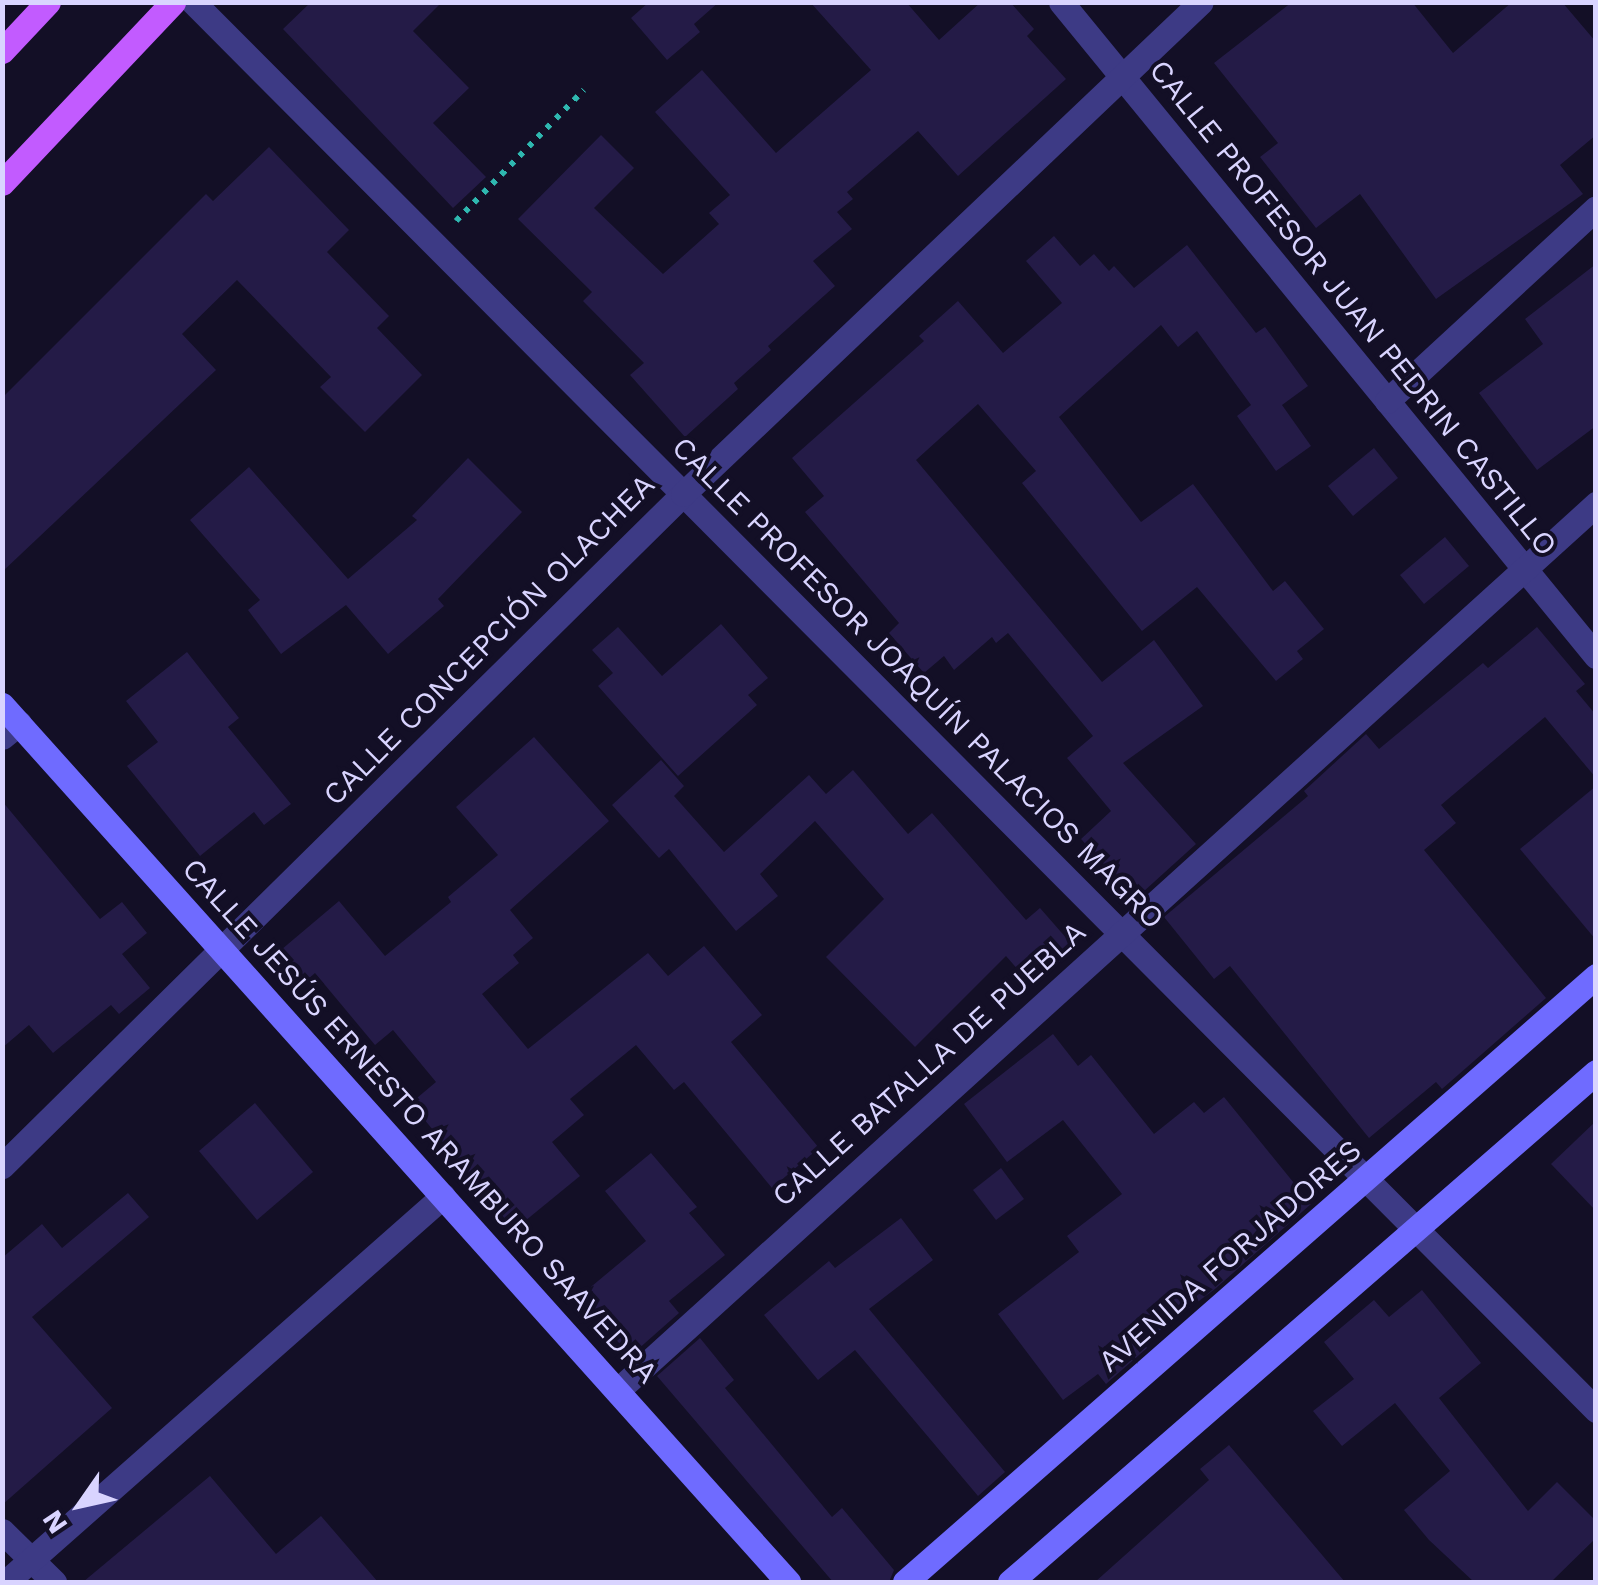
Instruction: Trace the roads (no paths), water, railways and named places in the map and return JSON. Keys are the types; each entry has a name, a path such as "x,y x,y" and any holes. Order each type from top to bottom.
{"main road":[{"path":"2,182 173,2"},
{"path":"2,51 46,3"},
{"name":"CALLE JESÚS ERNESTO ARAMBURO SAAVEDRA","path":"8,722 222,950 788,1582"},
{"name":"AVENIDA FORJADORES","path":"905,1582 1596,976"},
{"path":"1010,1582 1596,1072"}],"street":[{"name":"CALLE PROFESOR JOAQUÍN PALACIOS MAGRO","path":"193,2 1596,1410"},
{"name":"CALLE PROFESOR JUAN PEDRIN CASTILLO","path":"1060,2 1596,656"},
{"name":"CALLE CONCEPCIÓN OLACHEA","path":"2,1166 683,494 1124,80 1201,2"},
{"path":"1387,401 1596,208"},
{"name":"CALLE BATALLA DE PUEBLA","path":"618,1390 1596,504"},
{"path":"6,1582 443,1196"},
{"path":"2,1530 54,1582"}]}
